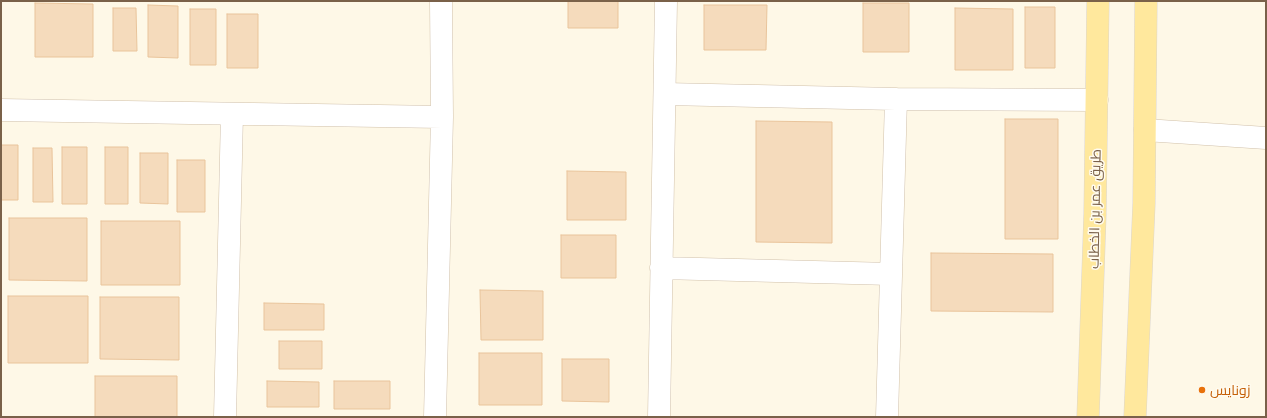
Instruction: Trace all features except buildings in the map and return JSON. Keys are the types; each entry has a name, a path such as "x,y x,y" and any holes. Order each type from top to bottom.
{"main road":[{"name":"طريق عمر بن الخطاب","path":"1088,417 1095,230 1098,1"},
{"path":"1135,417 1144,203 1146,1"}],"street":[{"path":"435,417 442,117 441,1"},
{"path":"659,417 666,1"},
{"path":"665,94 896,99 1097,100"},
{"path":"887,417 896,99"},
{"path":"1,110 442,117"},
{"path":"225,417 232,114"},
{"path":"1145,130 1266,138"},
{"path":"662,268 891,274"}],"place":[{"name":"زونايس","path":"1202,390"}]}
